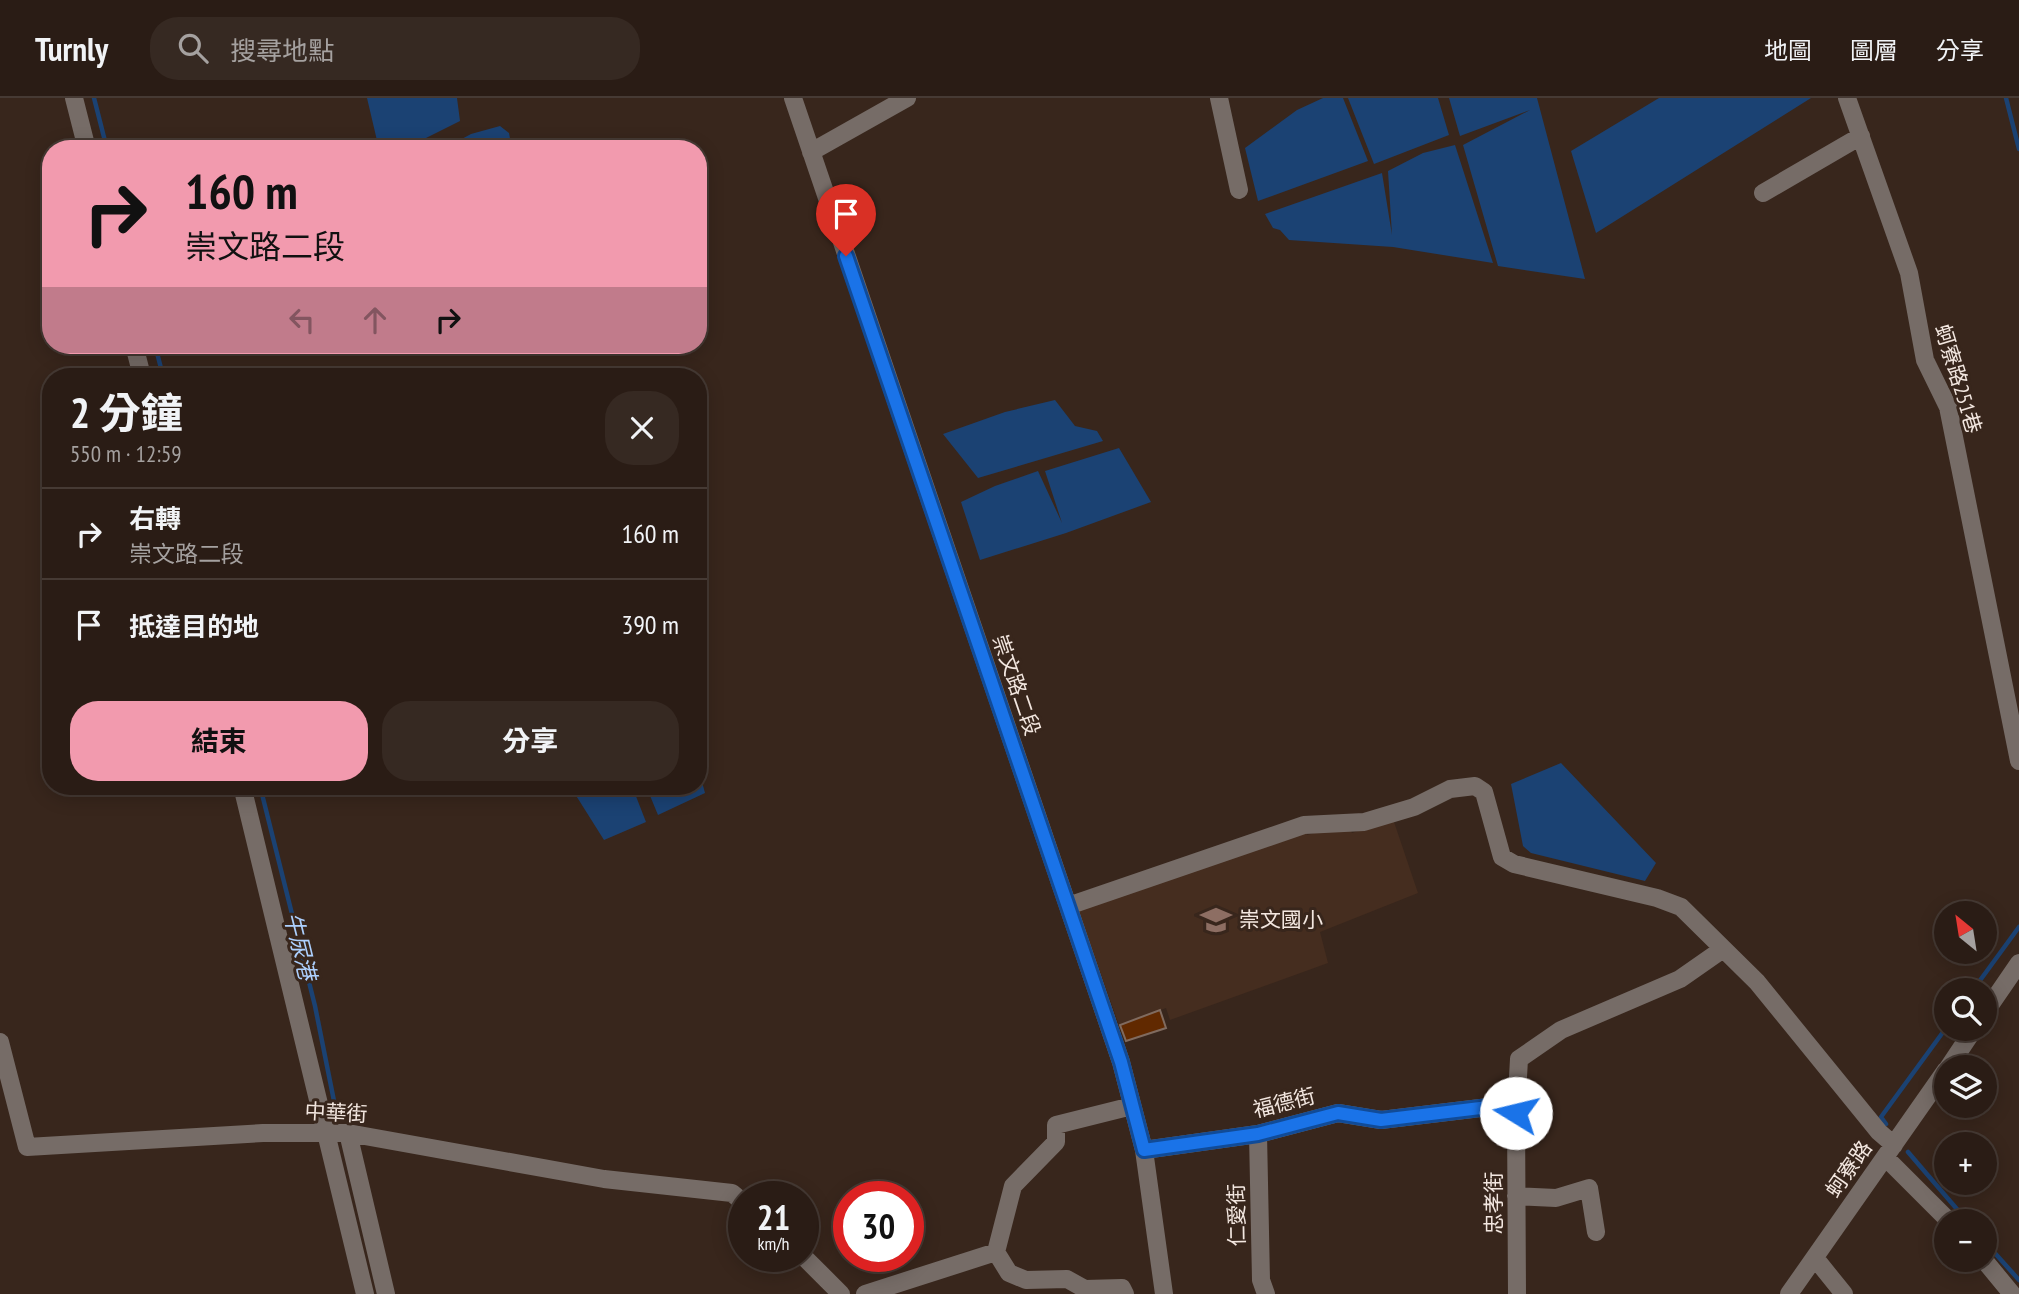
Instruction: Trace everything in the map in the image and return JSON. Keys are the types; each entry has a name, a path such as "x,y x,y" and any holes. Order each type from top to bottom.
{"street":[{"path":"75,98 85,140"},
{"name":"崇文路二段","path":"793,98 1121,1062 1144,1150 1164,1294"},
{"path":"811,152 907,98"},
{"path":"1219,98 1239,190"},
{"name":"蚵寮路251巷","path":"1847,98 1909,273 1925,360 1948,407 1988,618 2019,761"},
{"path":"1763,192 1861,136"},
{"path":"1068,906 1304,825 1364,822 1414,807 1450,789 1475,786 1485,792 1502,857 1514,864 1657,898 1681,907 1757,982 1939,1209"},
{"path":"244,795 365,1294"},
{"name":"忠孝街","path":"1517,1294 1516,1113 1519,1059 1561,1030 1680,979 1723,949"},
{"path":"1997,995 2019,963"},
{"name":"中華街","path":"0,1042 26,1147 263,1133 348,1133 604,1179 728,1193"},
{"name":"蚵寮路","path":"1789,1294 1934,1088"},
{"path":"1125,1294 1122,1288 1085,1289 1067,1279 1026,1280 1009,1273 996,1252 1013,1186 1056,1142 1056,1125 1132,1106"},
{"name":"福德街","path":"1144,1150 1258,1134 1338,1113 1381,1120 1497,1106 1516,1113"},
{"path":"348,1133 386,1294"},
{"name":"仁愛街","path":"1258,1134 1261,1280 1266,1294"},
{"path":"1516,1196 1556,1198 1589,1188 1595,1233"},
{"path":"865,1294 996,1252"},
{"path":"1815,1258 1844,1294"},
{"path":"819,1272 841,1294"},
{"path":"1994,1272 2012,1294"}],"shaded area":[{"name":"崇文國小","path":"1393,819 1418,893 1320,932 1328,963 1170,1020 1166,1008 1119,1025 1078,909 1304,827 1307,835 1348,824 1352,833"}],"water":[{"path":"367,98 457,98 460,121 422,140 377,140"},
{"path":"1323,98 1343,98 1368,161 1258,201 1245,148 1297,110"},
{"path":"1348,98 1438,98 1449,135 1374,164"},
{"path":"1449,98 1537,98 1585,279 1498,266 1463,145 1530,110 1460,136"},
{"path":"1659,98 1811,98 1596,233 1571,151"},
{"path":"500,126 509,133 510,140 460,140"},
{"path":"1455,145 1493,263 1393,247 1289,240 1280,230 1273,228 1265,214 1382,173 1392,235 1388,171 1423,153"},
{"path":"1055,400 1075,426 1097,431 1103,441 978,478 943,434 1005,412"},
{"path":"1119,448 1151,502 980,560 961,502 995,486 1038,471 1062,523 1045,471"},
{"path":"1561,763 1656,863 1645,881 1531,853 1523,846 1511,784"},
{"path":"576,795 636,795 646,822 604,840"},
{"path":"650,795 701,795 658,815"}],"building":[{"path":"1160,1010 1166,1028 1126,1041 1120,1025"}],"waterway":[{"name":"牛尿港","path":"94,98 105,140"},
{"path":"2006,98 2019,149"},
{"name":"牛尿港","path":"157,354 161,368"},
{"name":"牛尿港","path":"262,795 315,1006 335,1106"},
{"path":"1982,978 2019,927"},
{"path":"1886,1124 1881,1117 1937,1041"},
{"path":"1908,1152 1957,1209"},
{"path":"1997,1255 2019,1280"}],"place":[{"name":"崇文國小","path":"1216,920"}],"route":[{"path":"846,256 1121,1062 1144,1150 1258,1134 1338,1113 1381,1120 1497,1106 1516,1113"}]}
